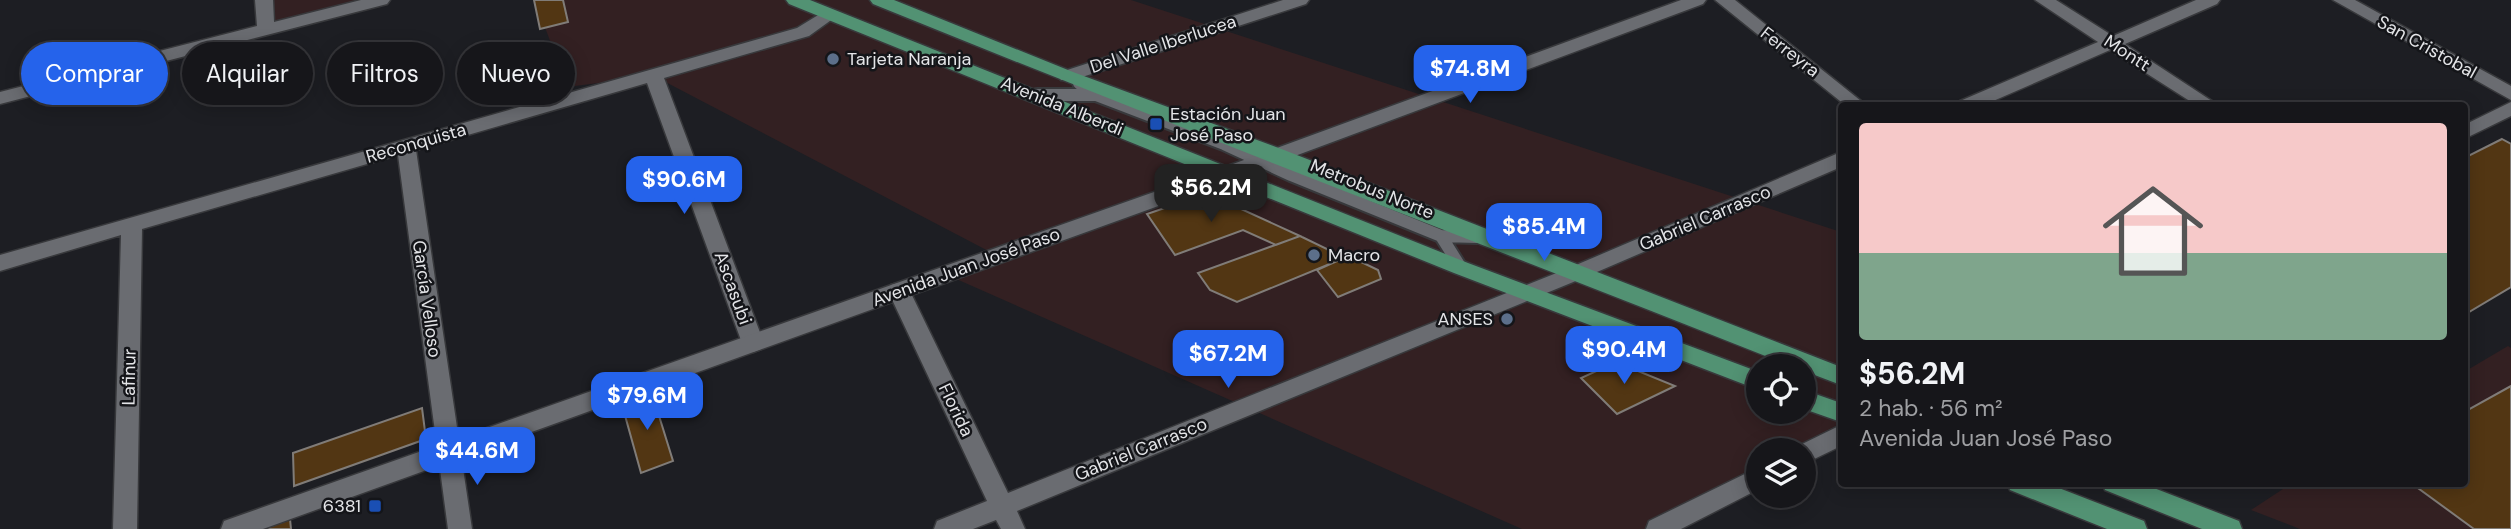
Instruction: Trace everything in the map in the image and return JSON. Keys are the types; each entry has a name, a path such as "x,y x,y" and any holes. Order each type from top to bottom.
{"main road":[{"name":"Avenida Alberdi","path":"880,0 1269,158 1485,238 1838,375"},
{"name":"Avenida Alberdi","path":"810,5 1461,268 1746,376"},
{"path":"1816,404 1838,412"},
{"path":"2029,487 2135,529"},
{"path":"2124,487 2230,529"}],"street":[{"path":"264,0 266,30"},
{"path":"0,98 381,0"},
{"name":"Del Valle Iberlucea","path":"1067,76 1300,0"},
{"name":"Avenida Juan José Paso","path":"233,529 1229,173 1697,0"},
{"name":"Ferreyra","path":"1724,0 1853,102"},
{"name":"Montt","path":"2044,0 2204,102"},
{"path":"1974,102 2211,0"},
{"name":"San Cristobal","path":"2342,0 2511,93"},
{"name":"Reconquista","path":"0,263 803,32 810,5"},
{"name":"Ascasubi","path":"654,76 753,343"},
{"path":"2468,130 2511,108"},
{"name":"García Velloso","path":"406,146 460,529"},
{"name":"Gabriel Carrasco","path":"946,529 1576,273 1838,160"},
{"name":"Lafinur","path":"125,529 132,226"},
{"name":"Florida","path":"899,291 1013,529"},
{"path":"1816,448 1838,437"},
{"path":"1658,529 1746,484"}],"lane":[{"name":"Metrobus Norte","path":"1067,76 1096,95 1269,158 1441,236 1485,238"},
{"name":"Metrobus Norte","path":"1037,95 1096,95"},
{"name":"Metrobus Norte","path":"1441,236 1461,268"}],"shaded area":[{"path":"264,0 381,0 266,30"},
{"path":"535,0 1131,0 1838,231 1838,436 1816,445 1816,438 1746,438 1746,484 1658,529 1522,529 945,274 996,255 654,76 575,86 575,42 550,42"},
{"path":"2508,346 2511,348 2511,529 2300,529 2251,510 2286,487 2468,487 2468,370"}],"building":[{"path":"534,0 563,0 568,22 540,29"},
{"path":"2502,139 2511,144 2511,287 2468,313 2468,156"},
{"path":"1197,197 1215,197 1300,236 1276,245 1243,230 1175,255 1147,214"},
{"path":"1300,236 1327,249 1337,261 1237,302 1210,290 1198,273"},
{"path":"1355,259 1378,270 1381,279 1338,297 1317,270 1337,261"},
{"path":"1616,362 1675,386 1617,414 1581,378"},
{"path":"2511,386 2511,529 2474,529 2416,487 2468,487 2468,410"},
{"path":"651,390 673,461 641,473 621,401"},
{"path":"422,408 426,439 294,486 293,453"},
{"path":"290,519 291,529 263,529"}],"place":[{"name":"Tarjeta Naranja","path":"833,59"},
{"name":"Estación Juan José Paso","path":"1156,124"},
{"name":"Macro","path":"1314,255"},
{"name":"ANSES","path":"1507,319"},
{"name":"6381","path":"375,506"}]}
